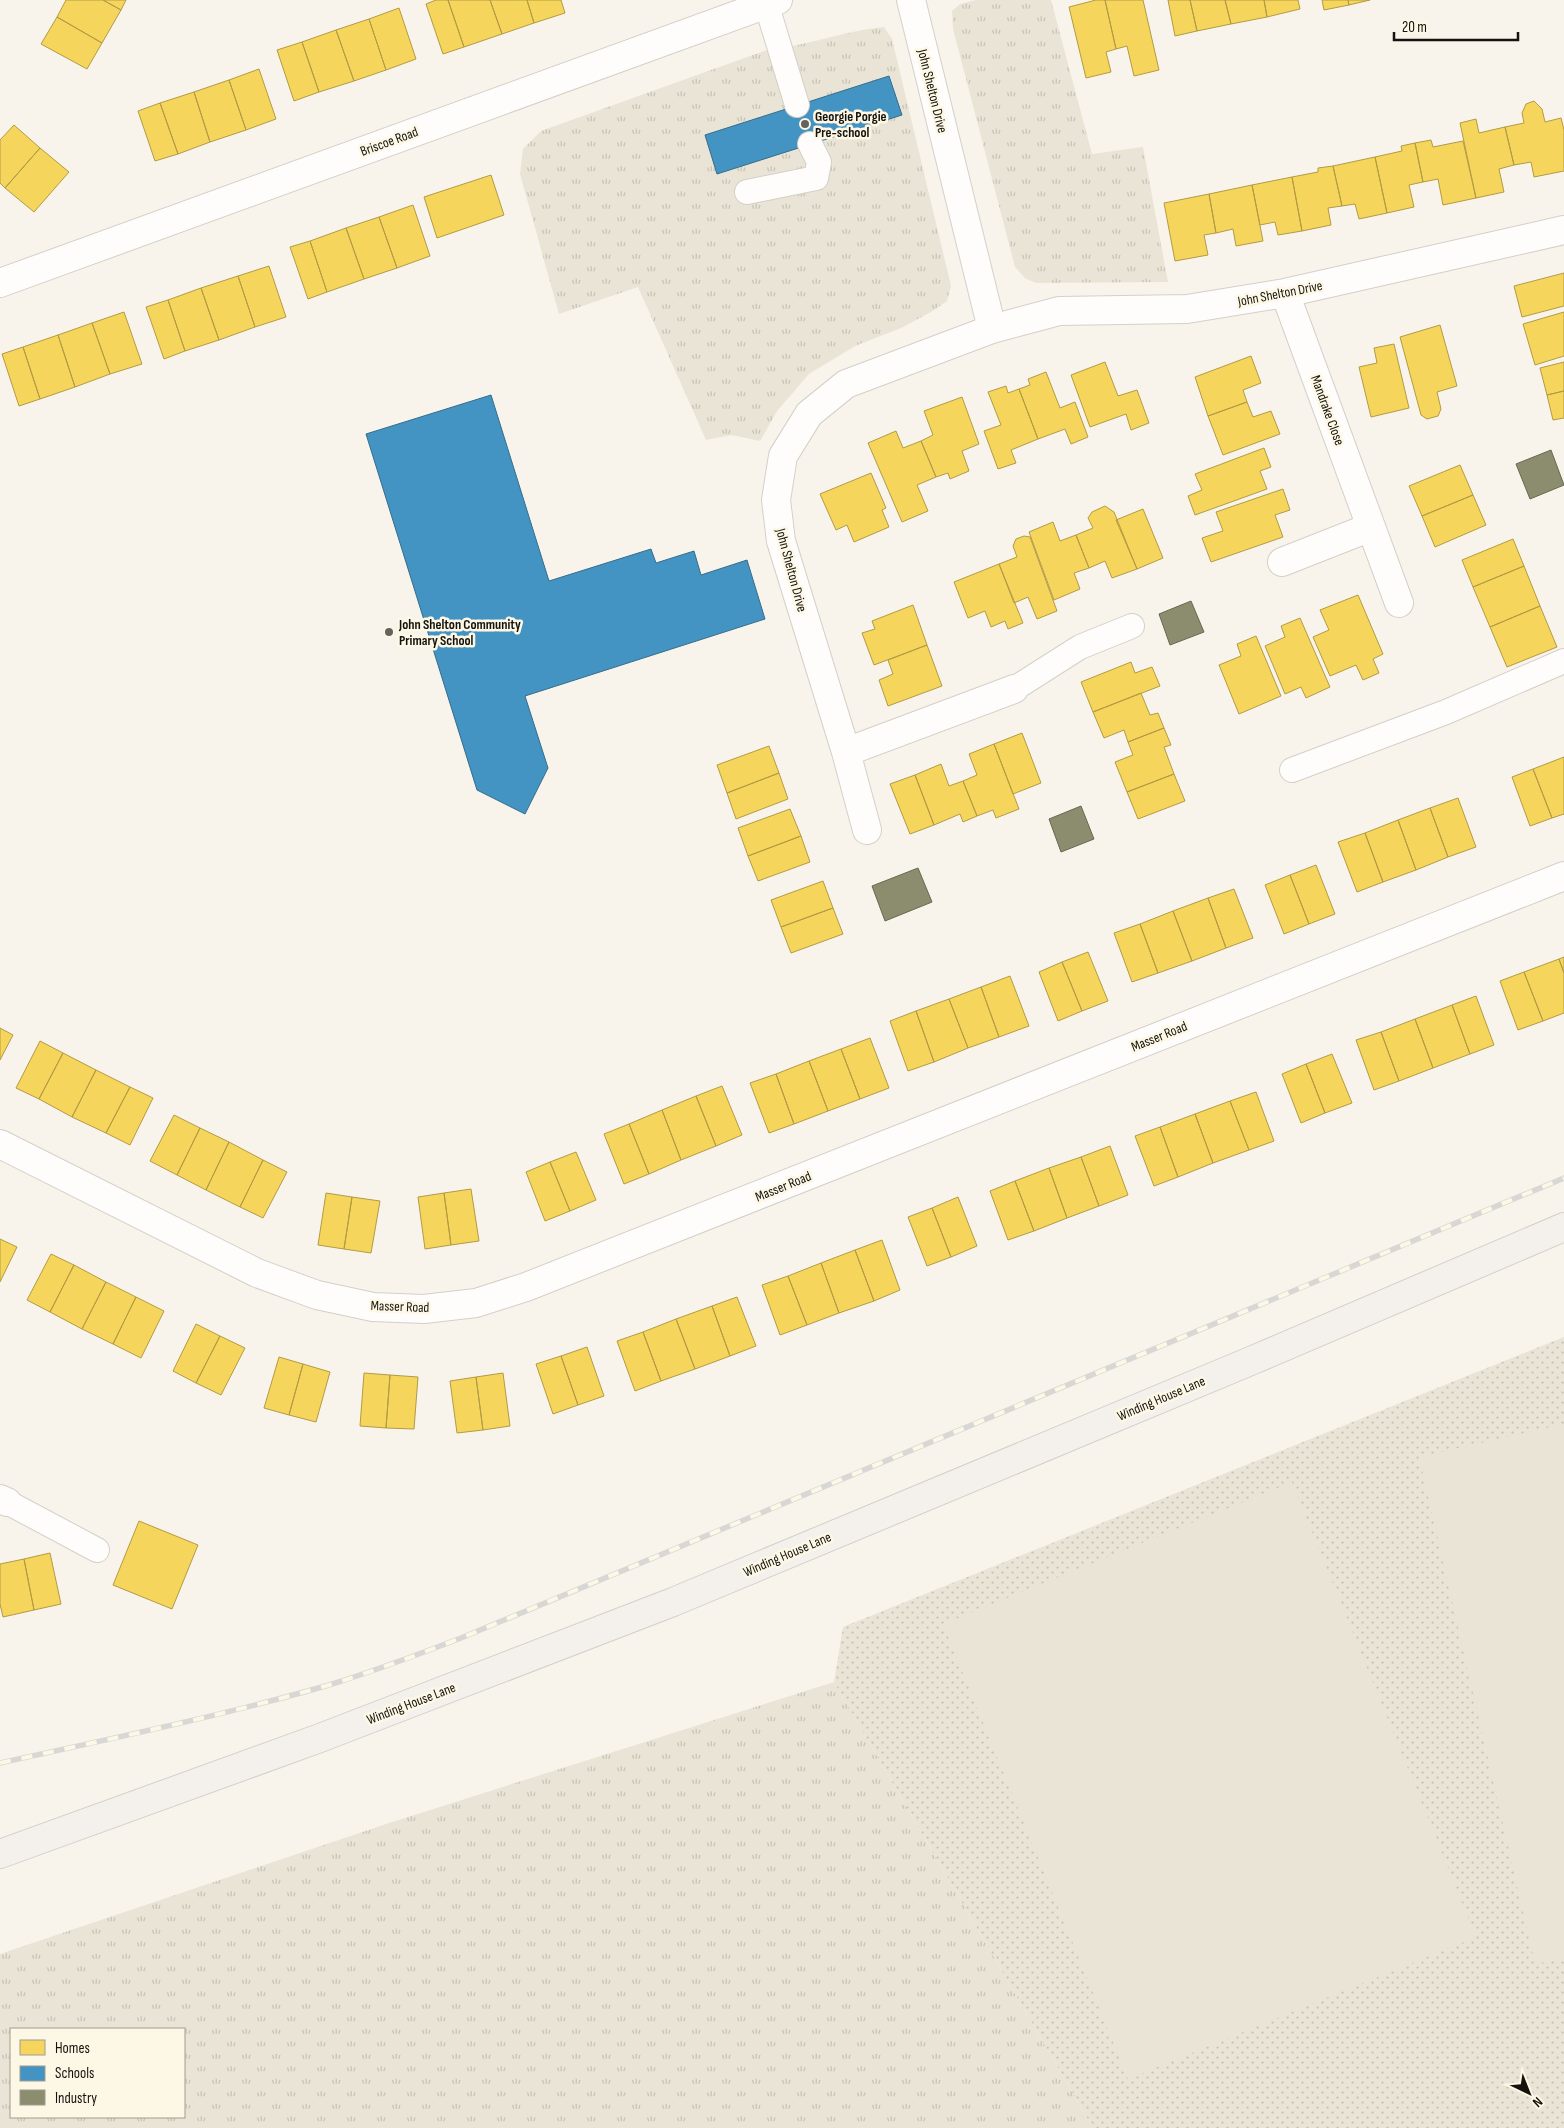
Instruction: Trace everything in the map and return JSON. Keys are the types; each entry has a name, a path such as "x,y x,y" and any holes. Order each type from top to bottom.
{"street":[{"name":"John Shelton Drive","path":"911,0 992,328"},
{"name":"Briscoe Road","path":"0,283 770,1"},
{"name":"John Shelton Drive","path":"867,830 846,752 780,541 776,500 783,456 809,414 846,384 992,328 1059,311 1187,309 1284,293 1564,230"},
{"name":"Mandrake Close","path":"1284,293 1399,604"},
{"path":"1282,562 1371,526"},
{"path":"846,752 1014,689"},
{"name":"Masser Road","path":"0,1144 257,1273 317,1296 373,1306 424,1308 476,1303 536,1284 1564,876"},
{"name":"Winding House Lane","path":"0,1854 320,1738 673,1602 1244,1364 1564,1227"}],"lane":[{"path":"770,1 797,105"},
{"path":"747,192 816,178 819,162 810,144"},
{"path":"1014,689 1080,647 1132,626"},
{"path":"1292,770 1446,712 1564,660"},
{"path":"4,1501 97,1550"}],"green space":[{"path":"976,0 1051,0 1092,154 1143,147 1168,282 1036,283 1025,278 1015,267 953,29 952,11 960,4"},
{"path":"884,27 892,39 951,286 947,301 901,328 855,346 809,374 777,411 760,441 732,435 706,440 638,287 559,314 520,174 523,149 541,131 764,51"},
{"path":"1564,1337 1564,2128 1093,2128 834,1682 843,1627"},
{"path":"1564,1424 1564,1958 1535,1964 1419,1457"},
{"path":"1292,1482 1476,1937 1128,2079 943,1624"},
{"path":"834,1682 1093,2128 0,2128 0,1954 386,1824"}],"building: Homes":[{"path":"66,0 103,0 121,10 102,43 57,17"},
{"path":"103,0 126,0 121,10"},
{"path":"436,0 448,0 464,47 443,54 426,4"},
{"path":"448,0 490,0 502,34 464,47"},
{"path":"490,0 527,0 534,23 502,34"},
{"path":"527,0 561,0 565,13 534,23"},
{"path":"1096,0 1105,0 1116,49 1106,52 1111,72 1086,78 1069,7"},
{"path":"1105,0 1143,0 1159,70 1134,76 1127,46 1116,49"},
{"path":"1168,0 1190,0 1197,31 1175,36"},
{"path":"1190,0 1225,0 1231,24 1197,31"},
{"path":"1225,0 1264,0 1267,17 1231,24"},
{"path":"1264,0 1298,0 1300,9 1267,17"},
{"path":"1322,0 1348,0 1349,5 1324,10"},
{"path":"1348,0 1370,0 1349,5"},
{"path":"399,8 416,59 386,70 369,19"},
{"path":"57,17 102,43 87,69 41,44"},
{"path":"369,19 386,70 354,81 336,30"},
{"path":"336,30 354,81 319,92 302,42"},
{"path":"302,42 319,92 294,101 277,50"},
{"path":"259,69 276,119 246,130 229,80"},
{"path":"229,80 246,130 210,142 194,92"},
{"path":"194,92 210,142 178,154 160,103"},
{"path":"1534,101 1542,109 1545,122 1561,118 1564,130 1564,171 1534,177 1531,162 1514,165 1505,127 1524,123 1522,113 1526,104"},
{"path":"160,103 178,154 155,161 138,111"},
{"path":"1476,119 1479,133 1505,127 1514,165 1499,169 1504,192 1476,198 1460,123"},
{"path":"14,125 40,148 5,188 0,183 0,140"},
{"path":"1431,140 1433,147 1463,141 1476,198 1443,205 1438,179 1423,182 1415,143"},
{"path":"1415,143 1423,182 1409,185 1414,207 1387,213 1375,157 1402,151 1401,146"},
{"path":"40,148 69,172 34,212 5,188"},
{"path":"1375,157 1387,213 1359,219 1355,204 1342,206 1333,166"},
{"path":"1333,166 1342,206 1328,208 1331,225 1302,231 1292,177 1318,172 1318,168"},
{"path":"491,175 504,215 437,238 424,197"},
{"path":"1292,177 1302,231 1278,235 1275,222 1260,225 1252,185"},
{"path":"1252,185 1263,241 1236,246 1233,229 1216,233 1209,194"},
{"path":"1209,194 1216,233 1204,235 1208,255 1175,261 1164,203"},
{"path":"413,205 430,256 397,268 379,217"},
{"path":"379,217 397,268 364,279 346,228"},
{"path":"346,228 364,279 327,292 310,241"},
{"path":"310,241 327,292 308,299 290,247"},
{"path":"269,266 286,317 255,327 238,276"},
{"path":"1564,273 1564,306 1522,317 1514,286"},
{"path":"238,276 255,327 219,340 201,288"},
{"path":"201,288 219,340 185,351 168,300"},
{"path":"168,300 185,351 164,359 146,307"},
{"path":"124,312 142,364 110,374 92,323"},
{"path":"1564,312 1564,356 1535,365 1523,324"},
{"path":"92,323 110,374 75,387 58,335"},
{"path":"1440,325 1457,386 1437,392 1441,409 1438,416 1427,419 1421,415 1400,337"},
{"path":"58,335 75,387 40,399 23,347"},
{"path":"1394,344 1409,408 1371,417 1359,367 1377,363 1374,348"},
{"path":"23,347 40,399 19,406 2,354"},
{"path":"1251,356 1261,383 1243,390 1247,402 1208,416 1195,377"},
{"path":"1105,362 1118,396 1137,390 1149,423 1131,430 1126,414 1090,427 1071,375"},
{"path":"1564,362 1564,391 1547,395 1540,368"},
{"path":"1046,372 1060,408 1075,402 1088,437 1071,444 1065,429 1038,439 1019,389 1030,385 1028,379"},
{"path":"1006,386 1008,393 1019,389 1038,439 1011,450 1016,463 998,469 984,431 1001,425 988,392"},
{"path":"1564,391 1564,418 1553,420 1547,395"},
{"path":"962,397 979,444 962,451 969,471 950,479 948,473 936,477 921,441 933,435 924,411"},
{"path":"1247,402 1253,417 1271,411 1280,434 1223,455 1208,416"},
{"path":"896,431 903,448 921,441 936,477 917,485 928,511 902,522 868,443"},
{"path":"1264,448 1271,467 1260,471 1267,489 1195,515 1188,496 1202,490 1195,474"},
{"path":"1460,465 1473,495 1422,516 1409,486"},
{"path":"871,473 886,508 882,510 889,527 854,542 847,525 836,530 820,494"},
{"path":"1283,489 1290,510 1275,515 1283,537 1211,562 1202,538 1223,531 1216,512"},
{"path":"1473,495 1486,525 1435,547 1422,516"},
{"path":"1105,506 1114,512 1137,569 1112,578 1105,561 1089,568 1076,535 1093,528 1088,518 1092,512"},
{"path":"1143,509 1163,558 1137,569 1116,520"},
{"path":"1053,522 1060,541 1076,535 1089,568 1074,573 1080,589 1054,600 1029,532"},
{"path":"1024,536 1030,537 1057,611 1037,619 1028,597 1014,603 999,564 1017,557 1013,546 1016,539"},
{"path":"1513,539 1524,566 1473,587 1462,560"},
{"path":"999,564 1023,623 1008,629 1005,621 991,627 985,611 968,618 954,582"},
{"path":"1524,566 1540,606 1490,627 1473,587"},
{"path":"1358,595 1383,654 1373,659 1379,673 1363,680 1356,665 1330,676 1313,637 1329,630 1320,610"},
{"path":"913,605 927,645 874,665 862,633 875,629 872,621"},
{"path":"1540,606 1557,647 1507,667 1490,627"},
{"path":"1300,618 1330,687 1306,698 1301,687 1285,694 1265,646 1285,637 1281,626"},
{"path":"1256,636 1281,696 1239,714 1219,665 1241,656 1237,644"},
{"path":"927,645 942,686 888,706 879,680 893,674 888,660"},
{"path":"1131,662 1135,673 1152,667 1160,686 1093,712 1081,682"},
{"path":"1141,693 1150,715 1158,713 1164,728 1128,742 1124,730 1104,738 1093,712"},
{"path":"1164,728 1171,745 1164,747 1174,774 1127,792 1115,762 1133,755 1128,742"},
{"path":"1022,733 1041,783 1013,794 994,744"},
{"path":"994,744 1019,809 996,818 993,810 977,816 963,781 977,775 969,754"},
{"path":"769,746 779,773 727,793 717,765"},
{"path":"1564,757 1564,814 1552,818 1533,769"},
{"path":"941,764 949,786 963,781 977,816 963,822 960,814 934,825 915,775"},
{"path":"1533,769 1552,818 1530,826 1512,777"},
{"path":"779,773 788,799 736,819 727,793"},
{"path":"1174,774 1185,801 1138,819 1127,792"},
{"path":"915,775 934,825 910,834 890,784"},
{"path":"1458,798 1476,847 1448,857 1430,808"},
{"path":"1430,808 1448,857 1416,870 1398,820"},
{"path":"790,809 801,836 748,856 738,828"},
{"path":"1398,820 1416,870 1383,882 1365,833"},
{"path":"1365,833 1383,882 1357,892 1338,842"},
{"path":"801,836 810,862 758,881 748,856"},
{"path":"1316,865 1335,914 1309,924 1290,875"},
{"path":"1290,875 1309,924 1284,934 1265,885"},
{"path":"823,881 833,908 781,927 771,900"},
{"path":"1234,889 1253,938 1226,948 1208,898"},
{"path":"1208,898 1226,948 1192,961 1173,911"},
{"path":"833,908 843,934 791,953 781,927"},
{"path":"1173,911 1192,961 1158,973 1140,924"},
{"path":"1140,924 1158,973 1132,982 1114,933"},
{"path":"1088,952 1108,1001 1082,1011 1062,962"},
{"path":"1564,957 1564,973 1559,959"},
{"path":"1559,959 1564,973 1564,1013 1543,1021 1524,972"},
{"path":"1062,962 1082,1011 1058,1021 1039,972"},
{"path":"1524,972 1543,1021 1518,1030 1500,981"},
{"path":"1010,976 1029,1026 999,1037 981,987"},
{"path":"981,987 999,1037 968,1048 949,999"},
{"path":"1476,996 1494,1045 1470,1054 1452,1005"},
{"path":"949,999 968,1048 934,1062 916,1011"},
{"path":"1452,1005 1470,1054 1433,1068 1415,1019"},
{"path":"916,1011 934,1062 908,1071 890,1021"},
{"path":"1415,1019 1433,1068 1399,1081 1381,1032"},
{"path":"0,1028 13,1035 0,1060"},
{"path":"1381,1032 1399,1081 1374,1090 1356,1040"},
{"path":"870,1038 889,1088 860,1099 841,1049"},
{"path":"40,1041 63,1053 39,1099 16,1088"},
{"path":"841,1049 860,1099 828,1111 809,1061"},
{"path":"63,1053 96,1070 72,1117 39,1099"},
{"path":"1332,1054 1352,1103 1325,1113 1306,1064"},
{"path":"809,1061 828,1111 794,1124 776,1074"},
{"path":"1306,1064 1325,1113 1301,1123 1282,1074"},
{"path":"96,1070 130,1087 106,1133 72,1117"},
{"path":"776,1074 794,1124 769,1133 750,1083"},
{"path":"722,1086 742,1135 716,1146 696,1096"},
{"path":"130,1087 153,1098 130,1145 106,1133"},
{"path":"1256,1092 1274,1141 1249,1150 1230,1101"},
{"path":"696,1096 716,1146 681,1160 662,1110"},
{"path":"1230,1101 1249,1150 1213,1163 1195,1114"},
{"path":"662,1110 681,1160 649,1174 629,1124"},
{"path":"1195,1114 1213,1163 1178,1177 1160,1127"},
{"path":"174,1115 200,1128 177,1175 150,1161"},
{"path":"629,1124 649,1174 624,1184 604,1134"},
{"path":"1160,1127 1178,1177 1154,1186 1135,1136"},
{"path":"200,1128 229,1142 206,1190 177,1175"},
{"path":"229,1142 263,1160 240,1207 206,1190"},
{"path":"1110,1146 1128,1195 1099,1206 1081,1157"},
{"path":"576,1152 596,1200 570,1211 550,1162"},
{"path":"1081,1157 1099,1206 1067,1218 1049,1168"},
{"path":"263,1160 287,1172 263,1218 240,1207"},
{"path":"550,1162 570,1211 545,1221 526,1172"},
{"path":"1049,1168 1067,1218 1034,1231 1015,1181"},
{"path":"1015,1181 1034,1231 1008,1240 990,1191"},
{"path":"471,1189 479,1241 451,1245 444,1193"},
{"path":"326,1193 352,1197 344,1249 318,1245"},
{"path":"444,1193 451,1245 425,1249 418,1197"},
{"path":"352,1197 380,1201 371,1253 344,1249"},
{"path":"958,1197 977,1246 951,1257 932,1208"},
{"path":"932,1208 951,1257 927,1266 908,1217"},
{"path":"0,1239 17,1247 0,1282"},
{"path":"882,1240 900,1290 874,1301 855,1250"},
{"path":"855,1250 874,1301 839,1313 821,1263"},
{"path":"51,1254 74,1265 50,1312 27,1300"},
{"path":"821,1263 839,1313 807,1325 788,1276"},
{"path":"74,1265 106,1282 82,1329 50,1312"},
{"path":"788,1276 807,1325 780,1335 762,1285"},
{"path":"106,1282 136,1297 113,1344 82,1329"},
{"path":"136,1297 164,1311 141,1358 113,1344"},
{"path":"737,1297 756,1346 730,1356 712,1306"},
{"path":"712,1306 730,1356 695,1369 676,1319"},
{"path":"676,1319 695,1369 661,1381 643,1332"},
{"path":"196,1324 220,1336 196,1383 173,1371"},
{"path":"643,1332 661,1381 635,1391 617,1341"},
{"path":"220,1336 245,1348 221,1395 196,1383"},
{"path":"587,1347 604,1396 578,1405 561,1356"},
{"path":"561,1356 578,1405 553,1414 536,1364"},
{"path":"279,1357 303,1364 289,1415 264,1408"},
{"path":"303,1364 330,1372 316,1422 289,1415"},
{"path":"364,1373 390,1375 386,1428 360,1426"},
{"path":"503,1373 510,1426 483,1430 476,1377"},
{"path":"390,1375 418,1377 414,1429 386,1428"},
{"path":"476,1377 483,1430 457,1433 450,1381"},
{"path":"139,1521 198,1545 172,1609 113,1585"},
{"path":"50,1553 61,1604 34,1610 24,1559"},
{"path":"24,1559 34,1610 3,1617 0,1604 0,1564"}],"building: Schools":[{"name":"Georgie Porgie Pre-school","path":"889,76 902,115 717,174 705,135"},
{"path":"491,395 549,581 651,549 656,563 694,551 701,575 747,560 765,619 525,696 548,768 525,814 477,790 366,434"}],"building: Industry":[{"path":"1551,450 1564,485 1530,499 1516,464"},
{"path":"1191,601 1204,632 1170,645 1159,614"},
{"path":"1081,806 1094,839 1061,852 1049,819"},
{"path":"918,868 932,902 885,921 872,886"}],"railway":[{"path":"0,1763 248,1707 346,1680 428,1651 1564,1178"}],"place":[{"name":"Georgie Porgie Pre-school","path":"805,124"},
{"name":"John Shelton Community Primary School","path":"389,632"}]}
